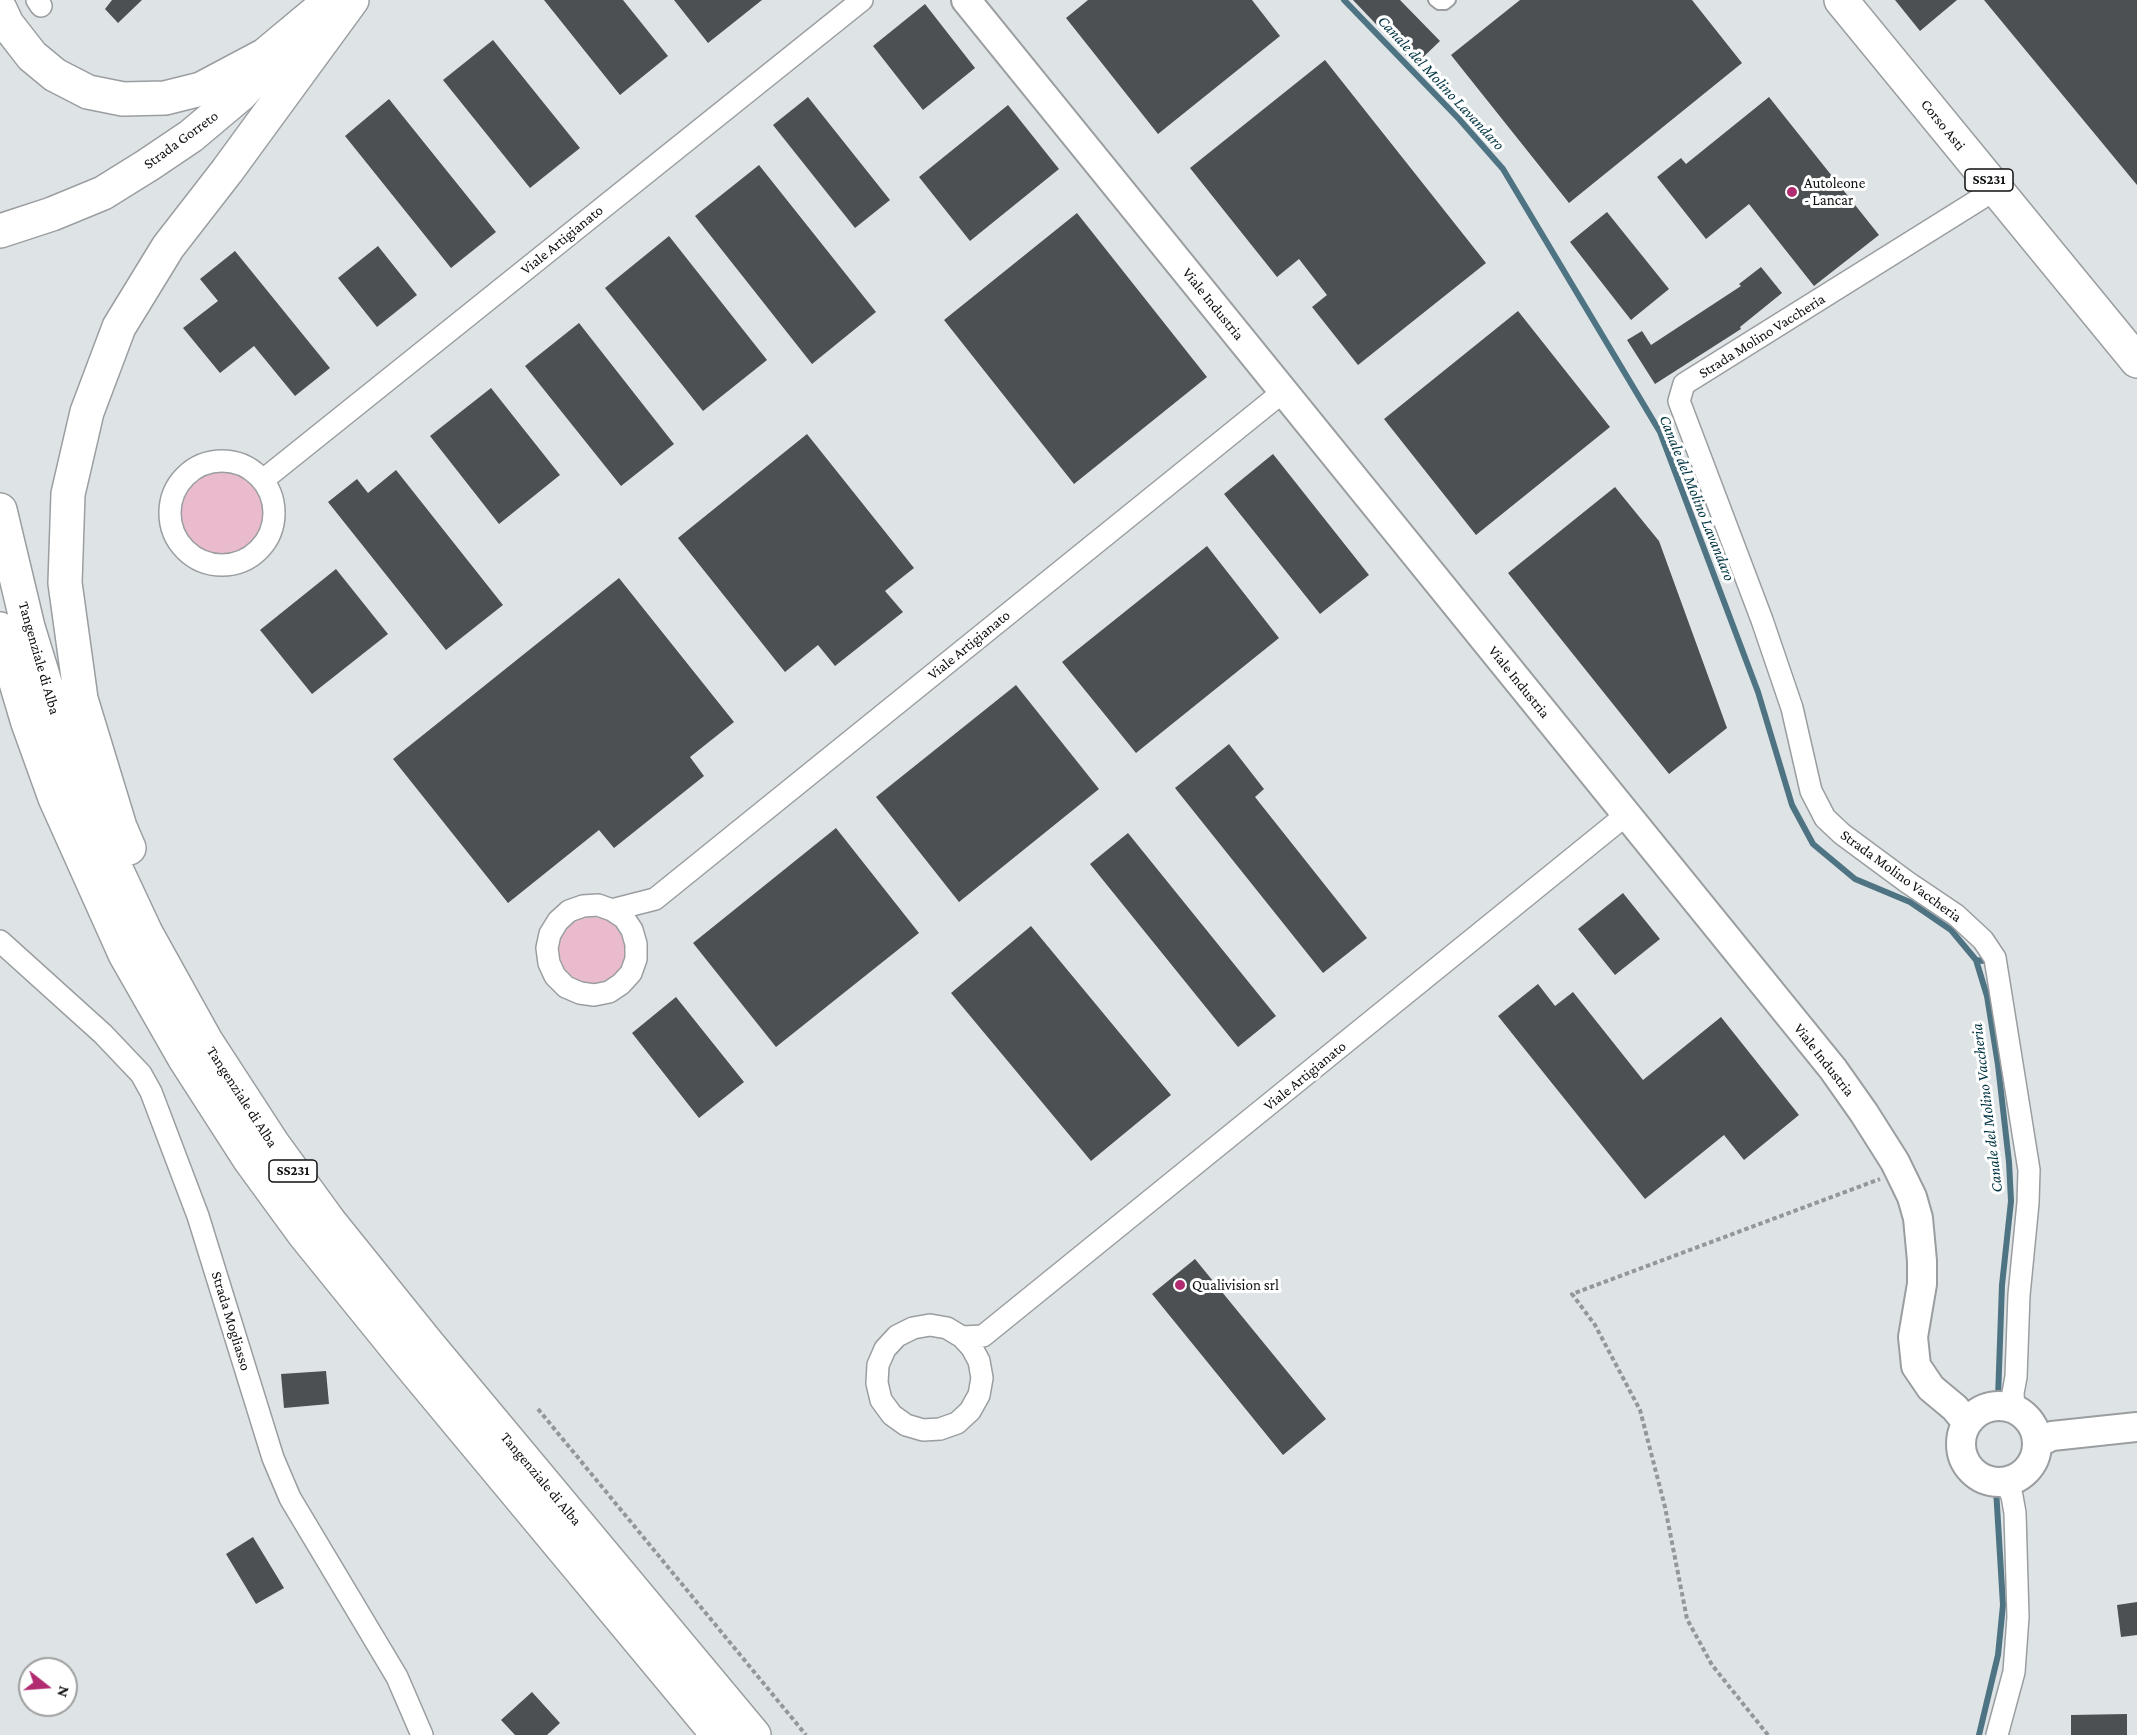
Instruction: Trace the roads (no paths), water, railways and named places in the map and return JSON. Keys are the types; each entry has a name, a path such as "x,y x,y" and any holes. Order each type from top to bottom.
{"main road":[{"path":"250,1108 214,1024 168,938 120,827 81,699 65,583 68,494 87,412 119,327 168,248 352,0"},
{"name":"Corso Asti","path":"1840,0 2137,361"},
{"path":"0,9 7,24 32,56 55,75 88,92 123,99 165,98 201,89 265,55 323,5"},
{"name":"Strada Gorreto","path":"0,231 52,214 103,193 191,136 241,94 323,5"},
{"name":"Tangenziale di Alba","path":"0,510 28,627 84,794 146,933 206,1041 329,1221 428,1344 754,1735"},
{"name":"Tangenziale di Alba","path":"0,629 28,723 54,798 125,954 185,1059 250,1160 304,1234 407,1361 718,1735"}],"street":[{"name":"Viale Artigianato","path":"263,480 862,0"},
{"name":"Viale Industria","path":"966,0 1833,1069 1864,1113 1900,1172 1912,1197 1922,1240 1922,1284 1913,1337 1916,1366 1931,1389 1965,1415"},
{"name":"Strada Molino Vaccheria","path":"1996,189 1684,384 1678,401 1766,631 1792,708 1811,791 1825,818 1879,862 1956,915 1983,940 1995,957 2029,1170 2019,1295 2016,1377 2011,1402"},
{"name":"Viale Artigianato","path":"655,899 1284,391"},
{"path":"216,460 234,461 250,468 263,480 271,495 274,512 272,529 264,544 251,556 235,564 218,565 201,561 187,552 176,539 170,522 170,505 175,488 185,474 192,469 200,464 216,460"},
{"name":"Viale Artigianato","path":"973,1337 1626,815"},
{"path":"612,910 655,899"},
{"path":"636,944 655,899"},
{"path":"598,905 612,910 624,918 632,930 636,944 636,959 631,973 609,992 594,995 579,993 566,987 555,976 549,963 547,948 550,934 558,921 569,911 583,906 598,905"},
{"name":"Strada Mogliasso","path":"0,941 103,1034 141,1074 151,1092 198,1216 273,1458 290,1498 397,1677 422,1735"},
{"path":"930,1325 973,1337 972,1348 979,1360 982,1378 979,1395 970,1411 957,1423 940,1429 923,1430 906,1425 892,1415 881,1400 877,1383 878,1365 885,1349 897,1336 913,1328 930,1325"},
{"path":"2011,1485 1984,1478 1974,1473 1967,1465 1961,1444 1965,1415 2011,1402 2041,1437"},
{"path":"2041,1437 2137,1427"},
{"path":"2011,1485 2031,1463 2041,1437"},
{"path":"1997,1735 2013,1672 2018,1617 2015,1513 2011,1485"}],"lane":[{"path":"1434,0 1439,4 1445,4 1450,0"}],"waterway":[{"name":"Canale del Molino Lavandaro","path":"1344,0 1459,119 1503,169 1660,432 1758,692 1792,805 1813,844 1855,879 1910,902 1951,930 1976,960 1985,961"},
{"name":"Canale del Molino Vaccheria","path":"1976,960 1987,996 1998,1065 2011,1201 2002,1285 1998,1398"},
{"name":"Canale del Molino Vaccheria","path":"1979,1735 1998,1655 2003,1605 1996,1489"}],"place":[{"name":"Autoleone - Lancar","path":"1792,192"},
{"name":"Qualivision srl","path":"1180,1285"}]}
